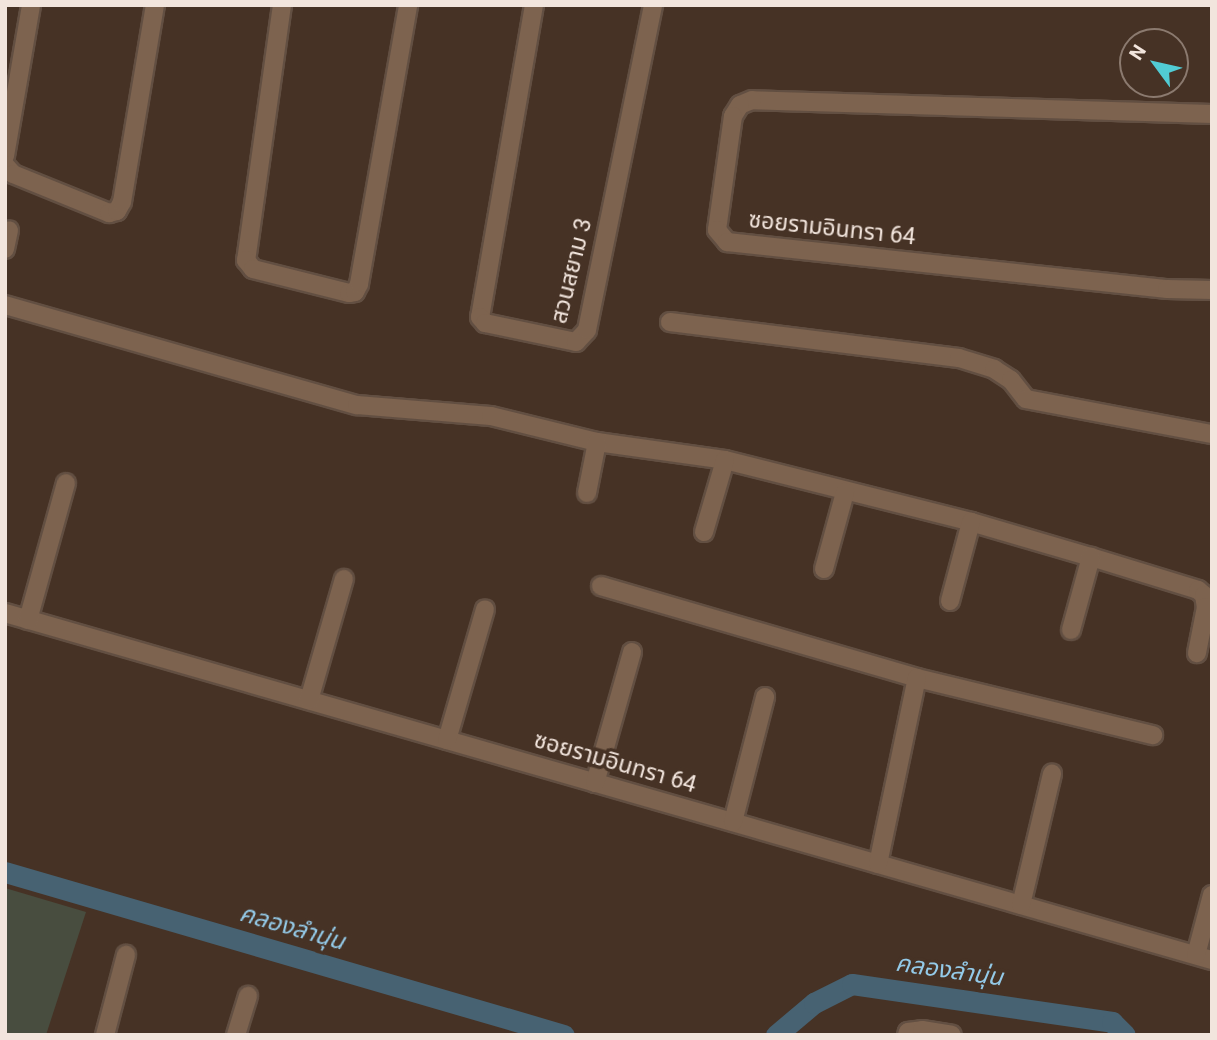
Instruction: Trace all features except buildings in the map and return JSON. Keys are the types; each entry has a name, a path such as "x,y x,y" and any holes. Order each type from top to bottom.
{"street":[{"path":"5,156 31,5"},
{"path":"5,165 13,174 109,213 117,211 122,202 155,5"},
{"path":"282,5 246,260 253,269 349,293 355,292 359,284 408,5"},
{"name":"สวนสยาม 3","path":"534,5 480,317 485,323 576,342 587,330 653,5"},
{"name":"ซอยรามอินทรา 64","path":"1212,114 752,100 740,105 733,116 717,230 727,242 1167,289 1212,290"},
{"path":"5,249 9,230"},
{"path":"5,305 357,405 491,416 597,442 725,460 971,522 1091,557 1198,590 1204,595 1206,607 1197,653"},
{"path":"670,323 959,358 994,369 1011,380 1026,399 1212,434"},
{"path":"587,493 597,442"},
{"path":"704,532 725,460"},
{"path":"28,620 66,483"},
{"path":"824,569 845,492"},
{"path":"950,601 971,522"},
{"path":"1071,630 1091,557"},
{"path":"309,701 344,579"},
{"path":"601,586 917,678 1153,735"},
{"path":"447,740 485,609"},
{"name":"ซอยรามอินทรา 64","path":"5,613 1204,957"},
{"path":"596,783 632,652"},
{"path":"878,864 917,678"},
{"path":"733,822 765,697"},
{"path":"1021,905 1052,774"},
{"path":"1204,957 1212,895"},
{"path":"105,1035 126,955"},
{"path":"236,1035 248,996"},
{"path":"907,1035 908,1031 922,1030 952,1035"}],"green space":[{"path":"5,888 86,912 46,1035 5,1035"}],"waterway":[{"name":"คลองลำนุ่น","path":"5,872 564,1035"},
{"name":"คลองลำนุ่น","path":"776,1035 814,1003 852,984 1112,1022 1125,1035"}]}
